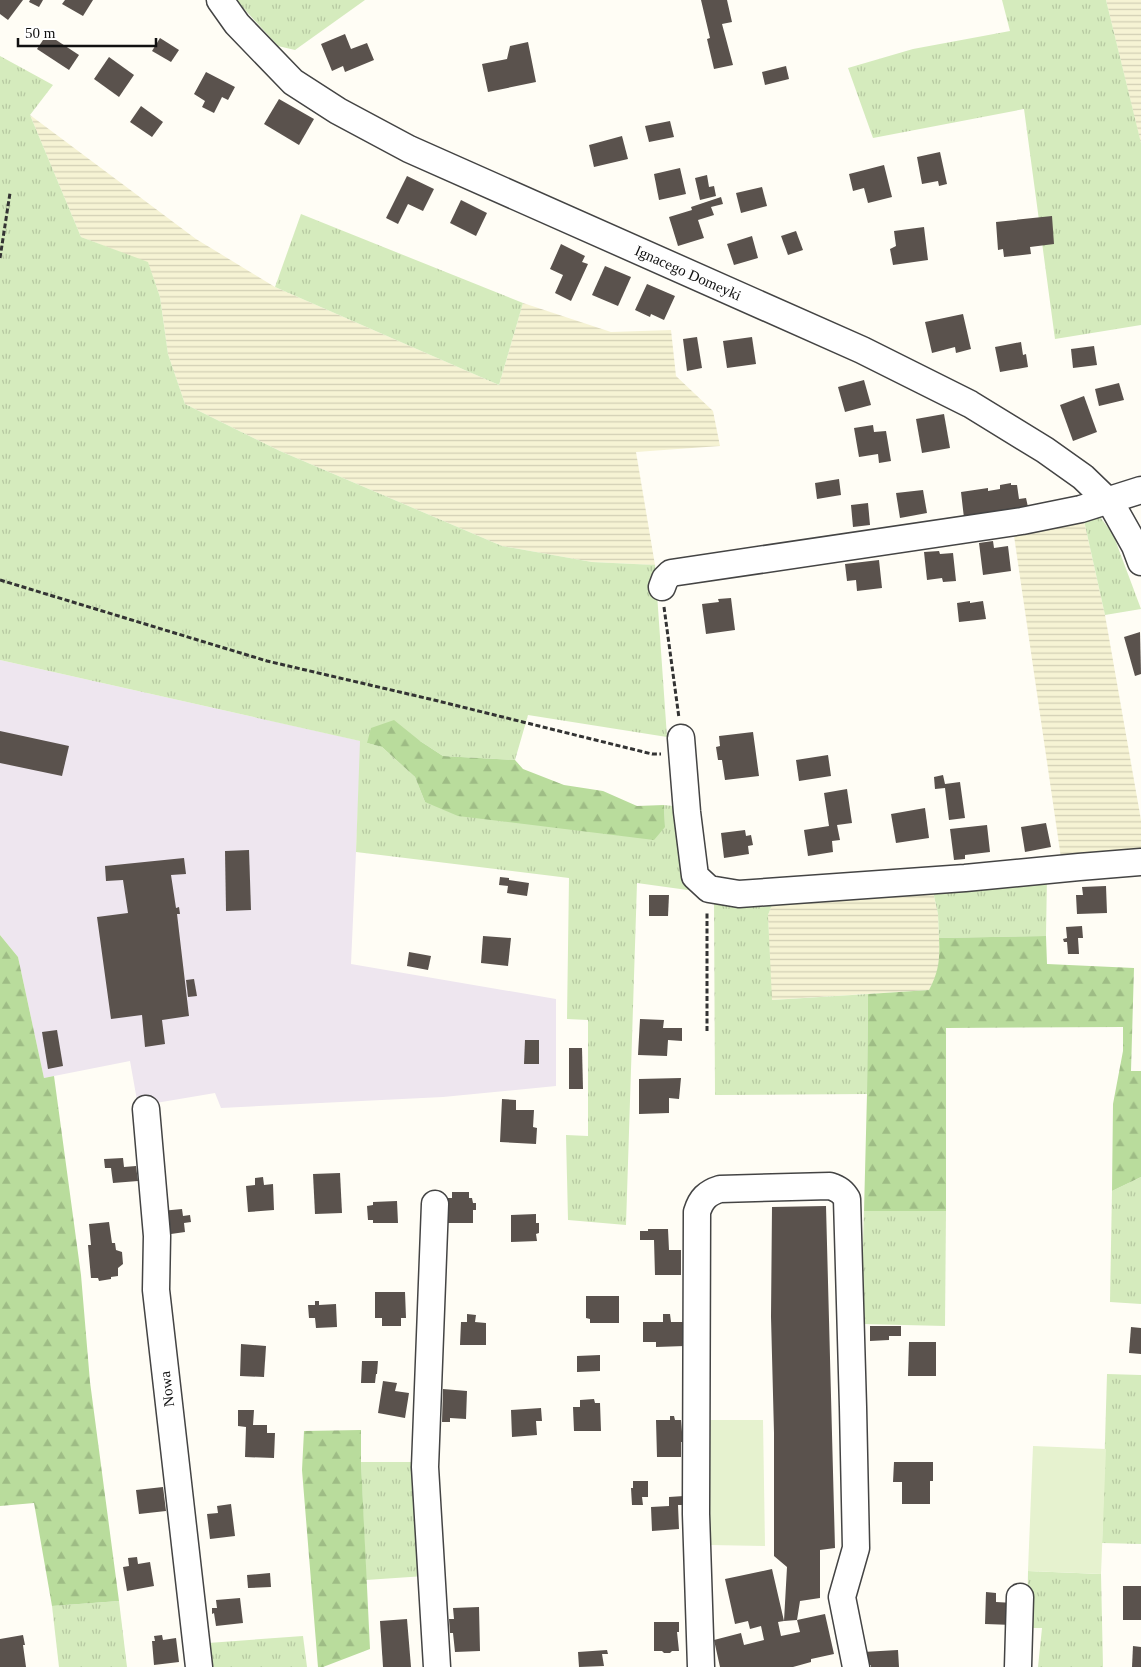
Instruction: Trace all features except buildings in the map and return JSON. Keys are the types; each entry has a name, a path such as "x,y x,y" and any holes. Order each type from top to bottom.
{"street":[{"name":"Ignacego Domeyki","path":"220,0 236,24 293,82 338,111 409,149 852,346 970,404 1045,450 1083,477 1107,499 1122,521 1141,562"},
{"path":"662,587 665,579 671,573 1022,521 1080,509 1107,499 1141,490"},
{"path":"681,745 695,876 709,889 739,894 966,878 1079,866 1141,862"},
{"name":"Nowa","path":"146,1109 157,1236 156,1290 199,1667"},
{"path":"701,1667 696,1514 697,1212 705,1197 720,1189 830,1186 844,1193 847,1199 854,1407 856,1548 842,1597 856,1667"},
{"path":"435,1204 425,1467 437,1667"},
{"path":"1018,1667 1020,1597"}],"path":[{"path":"0,258 10,193"},
{"path":"0,580 267,662 434,700 652,754 681,745 662,587"},
{"path":"707,1031 707,896 709,889"}],"shaded area":[{"path":"1106,0 1141,0 1141,144"},
{"path":"30,115 196,239 275,287 499,385 523,303 611,332 671,330 676,376 713,411 720,446 636,452 655,565 592,562 502,546 280,451 185,404 168,354 160,297 148,263 81,237"},
{"path":"1083,516 1105,615 1141,820 1141,854 1061,858 1013,529"},
{"path":"0,660 361,741 351,964 556,999 556,1086 443,1097 221,1108 215,1093 138,1106 130,1061 44,1078 18,957 0,935"},
{"path":"932,887 938,914 940,959 936,976 929,990 771,1000 768,915 772,905"}],"green space":[{"path":"236,0 365,0 295,50 278,46"},
{"path":"1002,0 1106,0 1141,143 1141,325 1055,339 1024,109 873,138 848,68 913,49 1010,31"},
{"path":"0,56 53,85 30,115 81,237 148,262 160,297 168,354 185,404 280,451 502,546 592,562 655,565 667,737 528,715 515,760 443,756 420,741 367,743 382,747 415,777 425,802 665,827 664,805 673,806 679,813 702,892 637,883 626,1225 568,1220 566,1135 588,1136 588,1020 567,1019 569,878 356,852 360,741 0,660"},
{"path":"301,214 523,303 499,385 275,287"},
{"path":"1097,513 1113,534 1141,609 1105,615 1083,516"},
{"path":"394,720 420,741 443,756 515,760 523,769 564,785 603,791 637,806 664,805 665,827 654,840 458,816 425,802 415,777 382,747 367,743 371,728"},
{"path":"1047,876 1046,936 939,938 938,914 932,887"},
{"path":"714,900 772,905 768,915 772,1000 868,994 867,1094 715,1095"},
{"path":"0,935 18,957 44,1078 54,1076 81,1275 90,1382 119,1601 52,1606 34,1503 0,1506"},
{"path":"1046,936 1047,964 1134,968 1131,1071 1141,1071 1141,1177 1112,1191 1113,1104 1123,1051 1123,1027 946,1028 946,1211 864,1211 868,994 929,990 938,965 939,938"},
{"path":"1141,1177 1141,1304 1110,1302 1112,1191"},
{"path":"864,1211 946,1211 945,1326 863,1324"},
{"path":"1107,1374 1141,1375 1141,1544 1102,1543"},
{"path":"709,1420 763,1420 765,1546 710,1545"},
{"path":"361,1430 370,1649 323,1667 318,1667 302,1470 304,1431"},
{"path":"1033,1446 1106,1449 1101,1574 1028,1571"},
{"path":"361,1462 415,1462 412,1480 422,1480 425,1576 366,1580"},
{"path":"1028,1571 1101,1574 1103,1667 1038,1667 1042,1628 1027,1628"},
{"path":"119,1601 127,1667 59,1667 52,1606"},
{"path":"303,1636 307,1667 211,1667 208,1643"}]}
